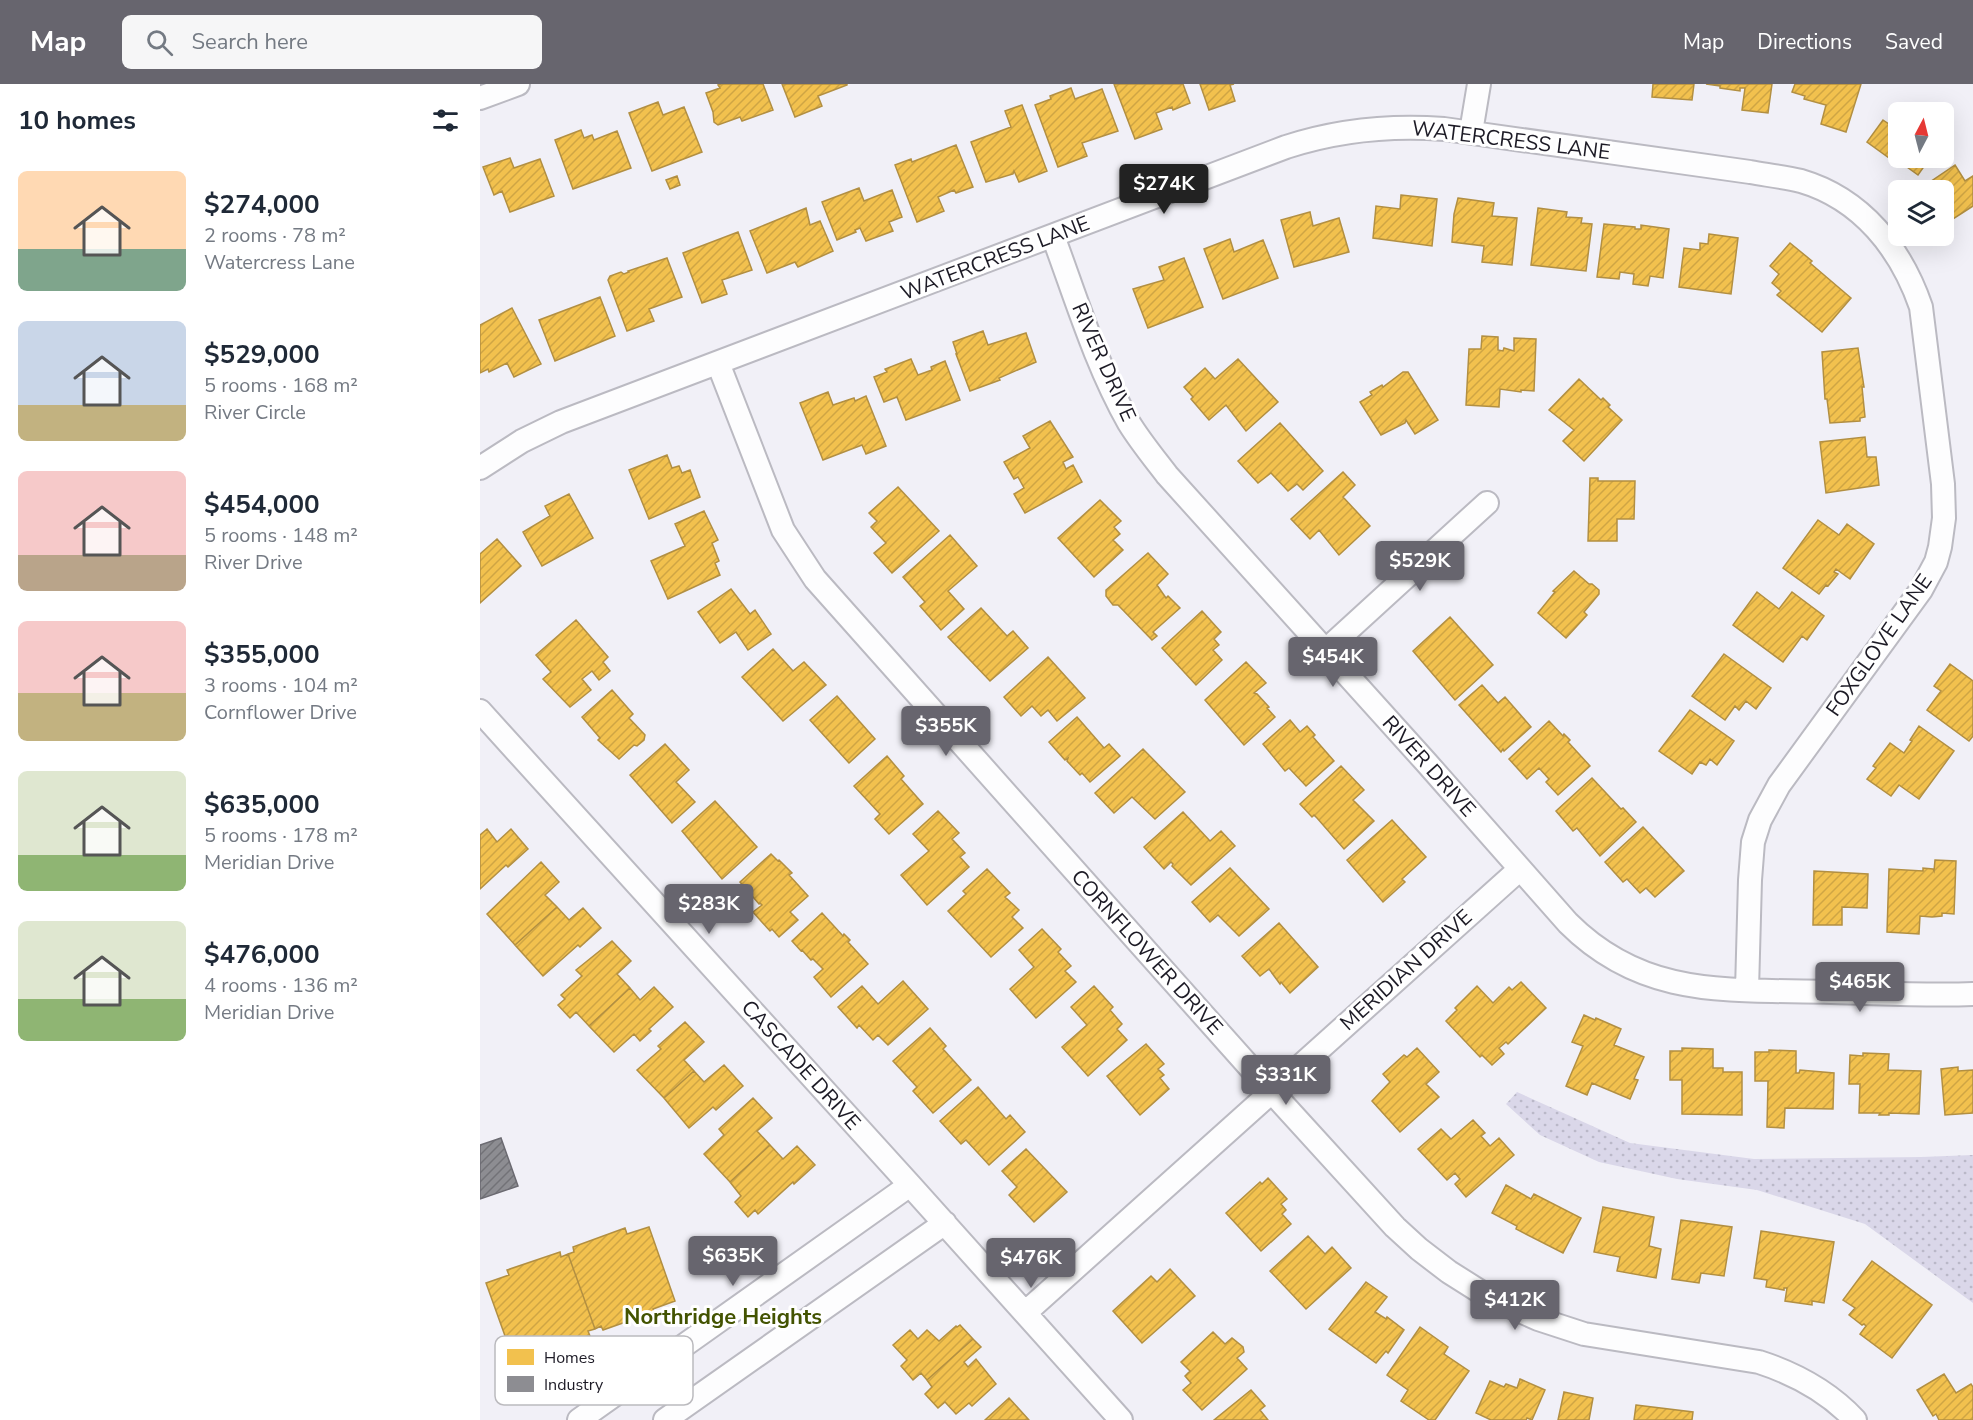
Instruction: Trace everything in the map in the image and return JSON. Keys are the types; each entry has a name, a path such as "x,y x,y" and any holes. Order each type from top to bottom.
{"street":[{"path":"480,98 518,84"},
{"path":"1471,132 1479,84"},
{"name":"WATERCRESS LANE","path":"480,468 522,441 561,422 1306,141 1355,131 1400,127 1471,132 1787,178 1828,192 1873,224"},
{"name":"FOXGLOVE LANE","path":"1747,990 1750,867 1753,842 1760,820 1779,785 1921,590 1936,562 1943,533 1943,484 1921,307 1899,256 1873,224"},
{"name":"RIVER DRIVE","path":"1053,236 1104,373 1130,424 1167,475 1578,933 1619,962 1650,977 1687,986 1747,990 1973,994"},
{"name":"CORNFLOWER DRIVE","path":"718,363 779,521 814,579 1395,1227 1449,1272 1487,1296 1538,1319 1584,1334 1742,1358 1778,1368 1812,1384 1855,1420"},
{"path":"1326,650 1487,504"},
{"name":"CASCADE DRIVE","path":"480,711 1121,1420"},
{"name":"MERIDIAN DRIVE","path":"1025,1313 1520,869"},
{"path":"693,1339 910,1185"},
{"path":"693,1400 945,1223"},
{"path":"579,1420 600,1405"},
{"path":"665,1420 686,1405"}],"shaded area":[{"path":"1517,1092 1630,1143 1754,1159 1973,1155 1973,1303 1865,1224 1757,1190 1677,1179 1599,1162 1540,1135 1506,1104"}],"building: Homes":[{"path":"763,84 773,110 742,121 740,117 718,125 714,122 706,93 720,88 718,85"},
{"path":"782,84 847,85 818,96 822,106 795,117"},
{"path":"1114,84 1183,84 1190,103 1173,110 1172,107 1156,113 1162,129 1135,139"},
{"path":"1200,84 1234,84 1230,85 1235,101 1209,110"},
{"path":"1653,84 1694,84 1692,100 1652,97"},
{"path":"1706,84 1772,84 1768,113 1742,110 1745,88 1740,88 1740,91"},
{"path":"1795,84 1861,84 1846,132 1821,124 1826,105 1804,99 1805,96 1792,92"},
{"path":"1071,88 1075,99 1102,89 1118,131 1082,143 1087,156 1058,167 1035,105"},
{"path":"658,102 663,115 684,107 702,152 652,171 629,113"},
{"path":"1022,105 1047,171 1019,182 1014,171 1013,174 986,182 971,142 1011,127 1005,111"},
{"path":"1883,120 1888,123 1888,157 1867,142"},
{"path":"581,130 584,138 592,135 594,140 617,131 631,168 573,189 555,140"},
{"path":"956,145 973,187 956,193 954,190 938,197 944,211 917,222 895,165 911,159 912,162"},
{"path":"510,158 514,168 540,159 554,196 510,212 502,191 494,195 483,167"},
{"path":"1954,166 1965,181 1973,176 1973,206 1954,218 1954,180 1933,180 1954,168"},
{"path":"1908,168 1923,168 1918,175"},
{"path":"677,176 680,185 670,189 666,180"},
{"path":"859,188 864,201 892,190 902,217 889,222 893,231 866,241 860,228 837,240 822,202"},
{"path":"1401,195 1437,199 1432,246 1373,238 1376,206 1400,209"},
{"path":"1458,198 1494,203 1492,216 1517,218 1512,265 1482,262 1484,246 1452,242 1454,214"},
{"path":"806,208 810,225 820,221 833,251 798,267 795,262 767,273 750,231"},
{"path":"1538,208 1567,212 1566,217 1582,218 1581,223 1592,224 1586,271 1531,265"},
{"path":"1310,212 1313,226 1339,218 1349,252 1294,267 1281,220"},
{"path":"1604,224 1635,227 1635,229 1641,229 1641,225 1669,229 1663,278 1650,276 1648,286 1633,284 1634,274 1620,272 1619,279 1597,277"},
{"path":"738,232 752,270 722,280 727,294 702,303 683,253"},
{"path":"1709,234 1738,238 1731,294 1679,287 1684,248 1700,250 1700,243 1708,244"},
{"path":"1230,239 1234,252 1263,240 1278,278 1223,299 1204,249"},
{"path":"1790,243 1851,298 1822,332 1777,295 1781,291 1772,283 1779,274 1770,266"},
{"path":"667,258 682,297 649,309 654,321 627,331 608,280 610,276 621,272 624,274"},
{"path":"1184,258 1203,307 1148,328 1133,289 1164,280 1159,267"},
{"path":"600,297 615,336 555,361 539,320"},
{"path":"512,308 541,364 514,377 507,363 489,372 488,369 480,373 480,325"},
{"path":"983,331 988,345 1026,333 1036,362 999,378 1000,380 970,391 953,342"},
{"path":"1482,336 1498,337 1498,350 1503,351 1504,348 1514,351 1514,338 1536,339 1534,391 1500,389 1499,407 1466,405 1469,349 1481,349"},
{"path":"1858,348 1864,387 1862,387 1865,417 1860,418 1860,421 1830,423 1827,399 1825,399 1822,352"},
{"path":"911,359 918,375 932,370 931,367 945,361 960,400 906,420 897,397 884,402 874,377 887,372 885,369"},
{"path":"1238,359 1278,402 1246,431 1226,405 1209,420 1184,387 1205,368 1215,379"},
{"path":"1403,372 1408,372 1438,420 1415,434 1406,420 1405,423 1381,435 1360,402 1372,395 1370,392 1382,385 1383,387"},
{"path":"1579,379 1601,400 1603,398 1610,405 1608,407 1622,420 1584,461 1563,441 1574,430 1549,410"},
{"path":"828,392 833,405 854,398 855,401 866,396 886,446 866,454 862,445 823,460 800,403"},
{"path":"1050,421 1073,457 1063,462 1066,469 1073,465 1082,482 1025,513 1014,494 1024,488 1018,477 1014,479 1004,462 1030,448 1023,436"},
{"path":"1280,423 1323,471 1303,490 1297,484 1288,491 1271,473 1258,483 1238,461"},
{"path":"1865,437 1867,457 1876,457 1879,485 1826,493 1820,442"},
{"path":"667,455 672,468 679,466 682,473 690,470 700,497 649,519 629,470"},
{"path":"1343,472 1355,485 1343,497 1370,526 1339,555 1319,530 1310,539 1291,519"},
{"path":"1590,478 1598,478 1598,481 1635,481 1634,519 1617,519 1617,541 1588,541"},
{"path":"898,487 939,531 892,573 874,553 886,543 871,527 877,521 869,513"},
{"path":"569,494 593,538 542,566 523,532 550,516 545,506"},
{"path":"1100,500 1121,521 1114,527 1120,534 1113,540 1123,550 1094,577 1058,538"},
{"path":"704,511 718,540 712,543 719,561 715,563 720,575 668,599 651,561 685,546 675,524"},
{"path":"1818,520 1839,535 1847,524 1874,544 1850,579 1836,569 1834,572 1838,574 1819,594 1783,568"},
{"path":"950,535 977,566 948,591 964,609 941,630 920,606 925,602 903,577"},
{"path":"497,539 521,566 480,603 480,554"},
{"path":"1148,553 1168,574 1157,585 1166,598 1168,596 1180,608 1153,632 1157,636 1152,640 1106,596 1106,590"},
{"path":"1574,571 1599,590 1599,594 1584,612 1587,615 1566,638 1538,613 1555,592 1553,591"},
{"path":"731,589 750,614 755,610 771,634 748,650 736,632 720,643 698,612"},
{"path":"1757,592 1779,609 1792,592 1824,616 1807,640 1802,636 1783,662 1733,625"},
{"path":"981,608 1007,636 1013,631 1028,648 990,681 948,637"},
{"path":"1202,611 1221,632 1214,639 1219,645 1213,650 1222,660 1196,685 1162,648"},
{"path":"1450,617 1493,665 1455,700 1413,651"},
{"path":"576,620 608,657 603,662 610,671 599,680 592,671 582,679 591,690 570,707 543,679 551,672 536,655"},
{"path":"773,649 793,671 804,662 826,685 783,721 742,677"},
{"path":"1724,654 1771,688 1756,709 1746,701 1739,710 1735,706 1725,720 1692,696"},
{"path":"1048,657 1085,698 1057,721 1048,710 1041,716 1032,706 1021,716 1004,697"},
{"path":"1246,662 1266,683 1254,693 1269,707 1267,708 1275,717 1244,745 1205,700"},
{"path":"1950,664 1973,681 1973,736 1969,741 1927,710 1941,691 1934,686"},
{"path":"1482,685 1498,703 1505,697 1531,727 1501,752 1459,705"},
{"path":"612,690 633,714 629,718 645,735 644,740 637,746 634,745 619,759 598,740 600,738 582,717"},
{"path":"837,696 875,739 849,763 810,720"},
{"path":"1690,710 1734,741 1717,765 1710,759 1706,765 1700,762 1692,774 1659,751"},
{"path":"1077,717 1104,748 1109,744 1120,756 1090,782 1082,773 1080,775 1067,761 1068,758 1065,760 1049,742"},
{"path":"1290,720 1300,732 1307,726 1315,735 1313,737 1334,761 1306,786 1289,768 1285,771 1263,744"},
{"path":"1549,721 1570,740 1568,742 1590,766 1558,795 1546,782 1549,779 1539,768 1527,779 1509,759"},
{"path":"1919,726 1954,751 1919,799 1899,785 1891,796 1867,779 1876,768 1873,766 1890,743 1904,753"},
{"path":"665,744 689,770 676,782 695,802 672,823 630,775"},
{"path":"1143,749 1185,792 1155,819 1132,797 1114,813 1095,793"},
{"path":"887,756 904,776 901,779 923,804 889,834 875,819 880,814 854,786"},
{"path":"1341,766 1364,790 1353,800 1374,821 1344,849 1317,818 1314,815 1312,817 1300,804"},
{"path":"1592,778 1636,822 1600,856 1577,828 1573,831 1556,811"},
{"path":"715,801 757,847 722,879 682,831"},
{"path":"938,811 959,833 952,839 965,853 960,857 969,867 927,905 901,875 929,851 913,834"},
{"path":"1183,812 1210,841 1221,831 1235,846 1191,885 1172,866 1171,862 1164,869 1144,847"},
{"path":"1392,820 1426,857 1402,879 1405,882 1383,902 1347,860"},
{"path":"1643,827 1684,871 1655,897 1646,888 1640,893 1627,879 1623,882 1605,862"},
{"path":"487,829 497,842 511,829 528,849 480,889 480,835"},
{"path":"771,854 792,873 789,875 808,896 790,912 798,920 779,937 772,929 770,931 753,912 762,905 740,882"},
{"path":"1935,860 1956,861 1954,914 1920,916 1919,934 1887,932 1889,869 1923,871 1923,868 1934,871"},
{"path":"541,862 559,882 545,895 557,907 515,945 487,914"},
{"path":"1230,868 1269,909 1239,936 1218,915 1210,922 1192,902"},
{"path":"987,869 1010,893 1005,897 1019,910 1012,917 1023,928 991,957 948,911 966,894 963,891"},
{"path":"1814,871 1868,874 1867,908 1842,907 1842,925 1813,925"},
{"path":"557,907 569,920 583,908 601,928 543,976 515,945"},
{"path":"822,913 843,936 844,934 850,940 848,942 868,964 831,997 814,977 823,969 792,941"},
{"path":"1279,923 1318,967 1290,993 1269,969 1260,976 1242,956"},
{"path":"1042,929 1061,949 1058,952 1071,966 1065,971 1076,982 1036,1018 1010,989 1034,967 1019,950"},
{"path":"612,941 631,961 617,974 630,988 589,1026 576,1012 570,1018 558,1005 565,999 561,995 582,976 576,970"},
{"path":"903,981 928,1009 888,1045 878,1035 873,1040 859,1025 857,1028 838,1007 862,986 878,1004"},
{"path":"1521,982 1546,1008 1508,1044 1506,1042 1499,1048 1504,1054 1492,1065 1482,1055 1480,1057 1446,1021 1457,1010 1455,1008 1477,986 1493,1003 1509,987 1512,990"},
{"path":"1094,986 1113,1007 1110,1010 1122,1024 1117,1029 1127,1040 1088,1076 1062,1047 1087,1025 1071,1007"},
{"path":"654,987 673,1007 649,1029 651,1031 640,1041 634,1034 614,1052 589,1026 630,988 640,1000"},
{"path":"1584,1015 1621,1029 1614,1045 1644,1057 1634,1079 1638,1080 1630,1099 1592,1083 1587,1095 1566,1086 1583,1046 1572,1042"},
{"path":"685,1022 704,1042 684,1060 694,1071 664,1098 637,1070 661,1049 658,1046"},
{"path":"930,1028 946,1046 943,1049 971,1080 933,1113 913,1091 917,1087 893,1061"},
{"path":"1146,1044 1164,1064 1158,1069 1164,1075 1160,1078 1169,1089 1140,1115 1107,1076"},
{"path":"1417,1048 1439,1072 1426,1084 1439,1097 1400,1132 1372,1101 1390,1082 1383,1074 1404,1055 1407,1057"},
{"path":"1682,1048 1713,1049 1713,1068 1723,1068 1723,1072 1742,1072 1742,1115 1682,1114 1682,1080 1670,1080 1670,1051 1682,1051"},
{"path":"1769,1050 1796,1051 1796,1073 1800,1070 1834,1073 1833,1109 1785,1108 1784,1128 1767,1127 1768,1081 1755,1081 1755,1052 1769,1052"},
{"path":"1863,1053 1889,1054 1888,1070 1921,1071 1919,1114 1859,1113 1860,1084 1849,1084 1850,1055 1863,1056"},
{"path":"724,1065 743,1086 716,1110 713,1107 689,1128 664,1098 694,1071 704,1082"},
{"path":"1958,1067 1958,1071 1973,1070 1973,1113 1945,1115 1941,1069"},
{"path":"978,1087 1006,1119 1010,1115 1025,1132 989,1165 966,1140 961,1144 940,1121"},
{"path":"753,1098 772,1118 757,1131 770,1145 730,1182 704,1154 724,1135 719,1129"},
{"path":"1473,1120 1485,1133 1481,1136 1490,1146 1499,1138 1514,1155 1466,1197 1455,1184 1460,1179 1455,1173 1447,1180 1418,1149 1441,1129 1451,1139"},
{"path":"770,1145 783,1159 797,1146 815,1165 758,1214 755,1210 748,1217 735,1202 741,1196 730,1182"},
{"path":"1026,1149 1067,1192 1034,1222 1009,1195 1017,1187 1002,1171"},
{"path":"1268,1178 1287,1199 1281,1204 1286,1210 1282,1214 1291,1224 1261,1251 1226,1213 1260,1182 1262,1184"},
{"path":"1506,1185 1531,1199 1534,1194 1581,1218 1563,1253 1516,1229 1517,1226 1492,1213"},
{"path":"1603,1207 1654,1217 1649,1246 1661,1249 1656,1278 1617,1271 1620,1257 1594,1252"},
{"path":"1681,1220 1732,1227 1724,1276 1701,1273 1699,1283 1672,1279"},
{"path":"649,1227 675,1301 653,1309 654,1312 603,1330 601,1326 595,1329 568,1254 574,1252 573,1247 625,1228 627,1234"},
{"path":"1761,1231 1834,1242 1824,1303 1812,1301 1812,1305 1785,1301 1787,1288 1784,1290 1766,1287 1767,1280 1754,1278"},
{"path":"1308,1236 1325,1254 1332,1247 1351,1268 1306,1309 1270,1271"},
{"path":"560,1252 561,1257 568,1254 595,1329 588,1331 590,1336 505,1336 486,1283 509,1275 507,1270"},
{"path":"1872,1261 1932,1305 1892,1358 1860,1334 1866,1326 1849,1315 1855,1308 1843,1300"},
{"path":"1170,1269 1195,1296 1142,1343 1113,1311 1151,1276 1157,1282"},
{"path":"1366,1282 1387,1297 1375,1312 1386,1319 1387,1317 1404,1330 1388,1353 1386,1351 1376,1363 1329,1329"},
{"path":"960,1325 973,1339 927,1380 921,1373 913,1380 901,1366 907,1360 893,1345 910,1330 918,1339 927,1330 939,1341"},
{"path":"1420,1327 1448,1347 1444,1354 1469,1371 1435,1420 1429,1420 1401,1401 1408,1390 1387,1375"},
{"path":"1213,1332 1225,1344 1232,1338 1243,1347 1244,1352 1237,1358 1247,1369 1202,1410 1183,1390 1191,1383 1185,1376 1190,1371 1181,1362"},
{"path":"973,1339 981,1347 964,1362 968,1367 976,1359 996,1384 972,1406 969,1403 956,1414 945,1402 938,1408 925,1394 932,1387 927,1380"},
{"path":"1944,1374 1956,1393 1971,1384 1973,1387 1973,1420 1939,1420 1936,1414 1933,1416 1917,1390"},
{"path":"1520,1379 1545,1390 1532,1420 1527,1418 1526,1420 1491,1420 1476,1413 1490,1381 1504,1387 1506,1384 1517,1388"},
{"path":"1251,1390 1265,1406 1260,1410 1268,1420 1214,1420"},
{"path":"1564,1392 1593,1398 1589,1420 1558,1420"},
{"path":"1009,1398 1029,1420 985,1420"},
{"path":"1636,1405 1693,1412 1692,1420 1634,1420"}],"building: Industry":[{"path":"501,1138 518,1186 480,1199 480,1145"}],"district":[{"name":"Northridge Heights","path":"723,1316"}]}
